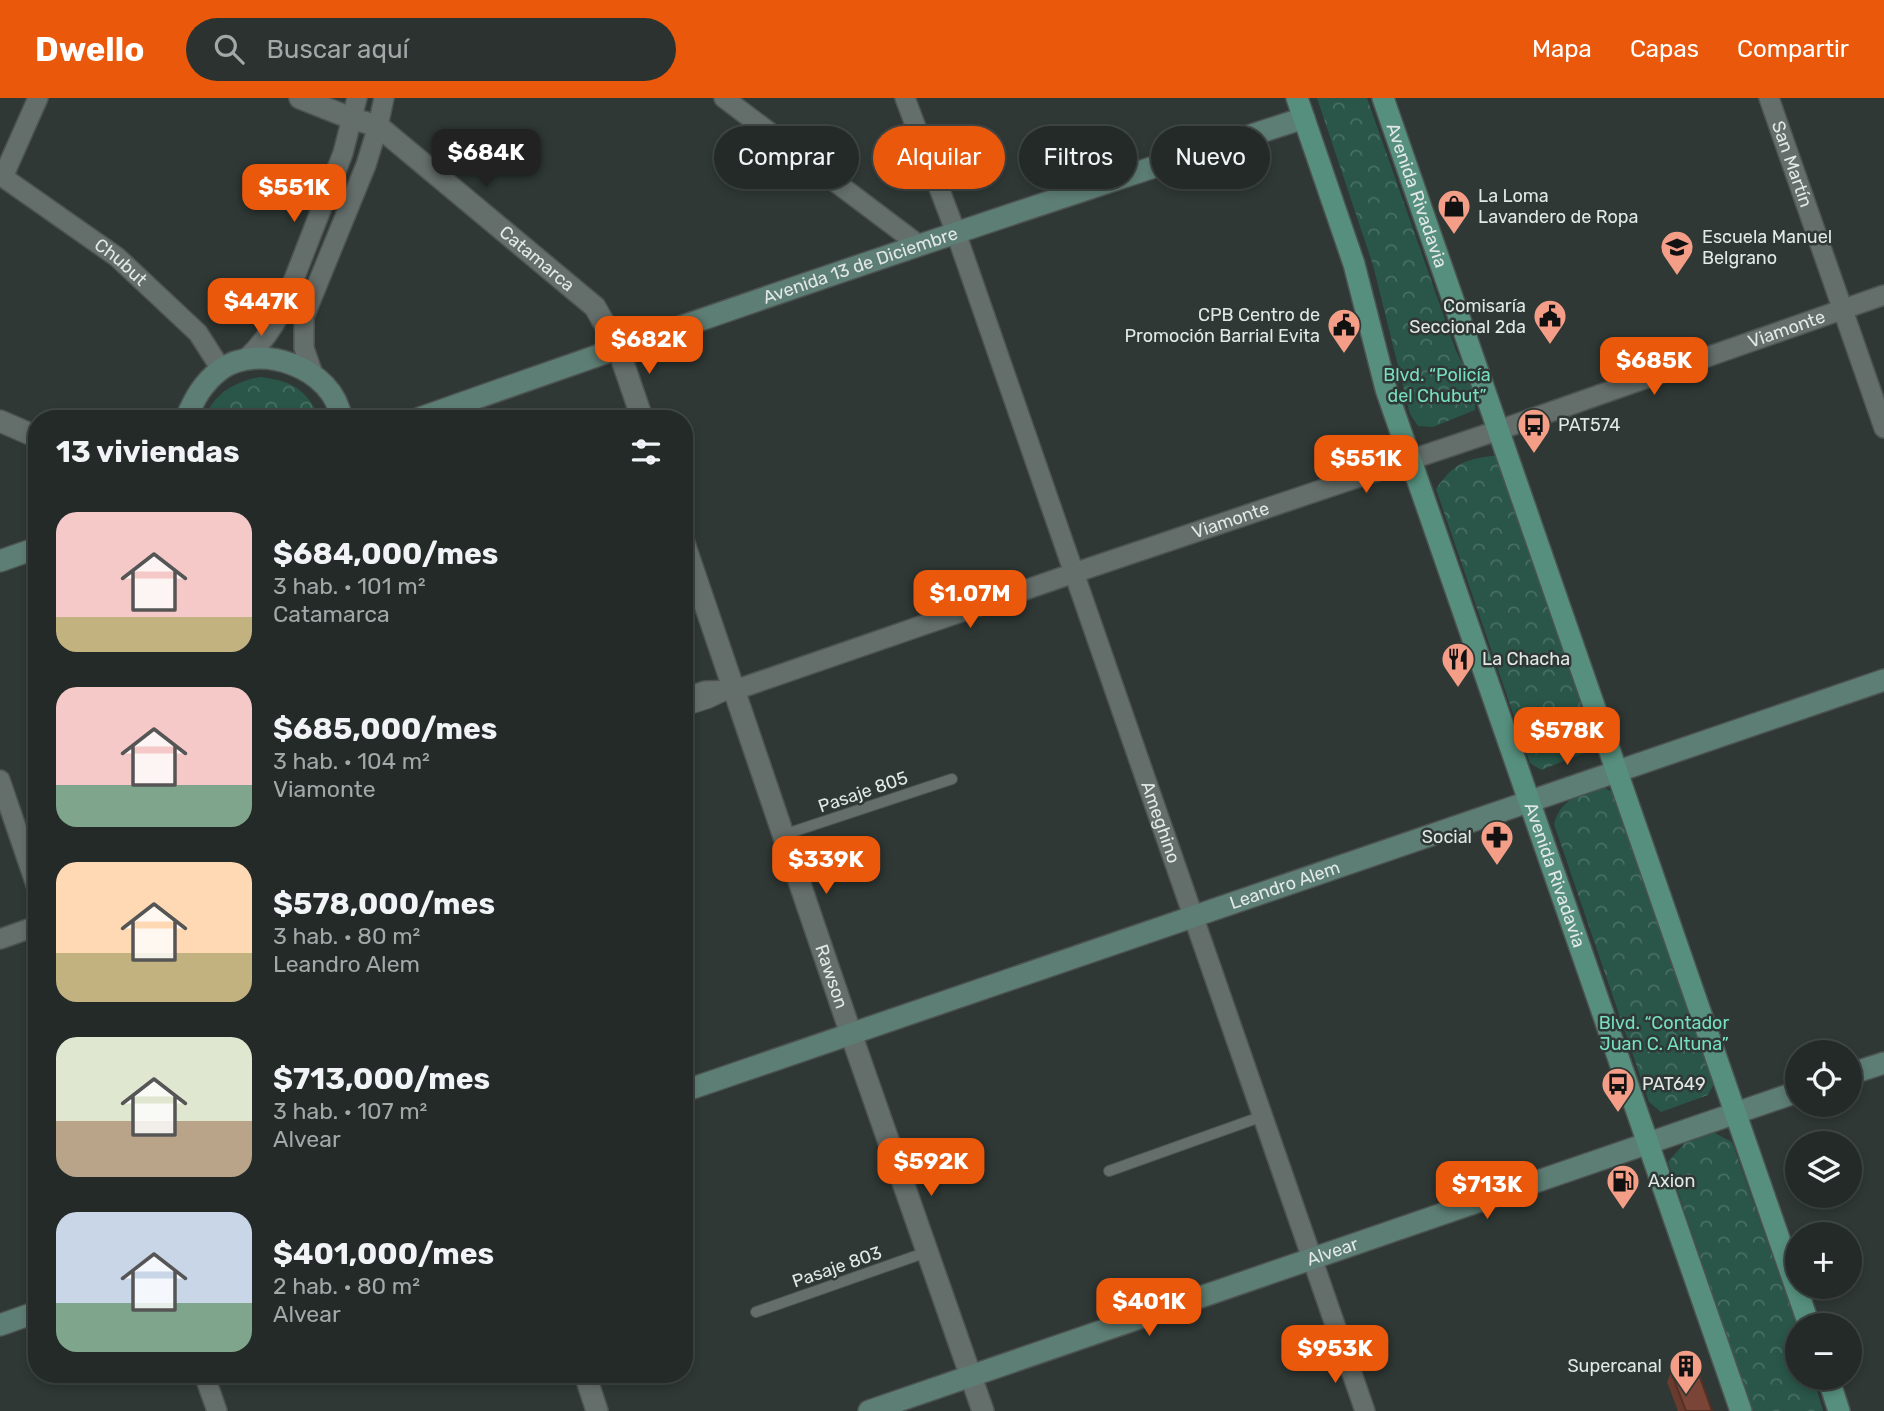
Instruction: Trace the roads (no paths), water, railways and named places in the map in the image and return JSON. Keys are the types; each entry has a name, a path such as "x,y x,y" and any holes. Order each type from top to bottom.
{"main road":[{"name":"Avenida Rivadavia","path":"1383,98 1805,1313"},
{"name":"Avenida 13 de Diciembre","path":"442,410 956,233 1300,108"},
{"name":"Avenida Rivadavia","path":"1300,108 1354,264 1386,389 1741,1411"},
{"path":"190,410 198,391 221,369 246,359 281,359 313,374 330,391 341,410"},
{"path":"0,561 28,551"},
{"name":"Leandro Alem","path":"693,1088 1884,680"},
{"path":"1862,1070 1884,1063"},
{"name":"Alvear","path":"869,1411 1785,1097"},
{"path":"0,1325 28,1315"},
{"path":"1832,1390 1839,1411"}],"street":[{"path":"2,176 38,98"},
{"name":"Catamarca","path":"300,98 378,126 594,307 618,348"},
{"path":"246,359 262,345 282,310 343,153 357,98"},
{"path":"313,374 304,348 304,317 366,165 384,98"},
{"path":"724,98 919,245"},
{"name":"Ameghino","path":"905,98 956,233 1365,1411"},
{"name":"San Martín","path":"1769,98 1884,428"},
{"name":"Chubut","path":"2,176 117,257 198,334 221,369"},
{"name":"Viamonte","path":"693,695 705,691 735,690 1499,430 1884,295"},
{"path":"618,348 639,410"},
{"path":"0,421 28,433"},
{"name":"Rawson","path":"693,569 983,1411"},
{"path":"0,780 28,862"},
{"path":"0,939 28,929"},
{"path":"207,1383 217,1411"},
{"path":"588,1383 597,1411"}],"lane":[{"name":"Viamonte","path":"693,708 735,690"},
{"name":"Pasaje 805","path":"783,835 952,779"},
{"path":"1109,1171 1263,1116"},
{"name":"Pasaje 803","path":"755,1312 928,1252"}],"place":[{"name":"La Loma Lavandero de Ropa","path":"1454,236"},
{"name":"Escuela Manuel Belgrano","path":"1677,277"},
{"name":"Comisaría Seccional 2da","path":"1550,346"},
{"name":"CPB Centro de Promoción Barrial Evita","path":"1344,355"},
{"name":"PAT574","path":"1534,455"},
{"name":"La Chacha","path":"1458,689"},
{"name":"Social","path":"1497,867"},
{"name":"PAT649","path":"1618,1114"},
{"name":"Axion","path":"1623,1211"},
{"name":"Supercanal","path":"1686,1396"}],"park label":[{"name":"Blvd. “Policía del Chubut”","path":"1437,385"},
{"name":"Blvd. “Contador Juan C. Altuna”","path":"1664,1033"}]}
